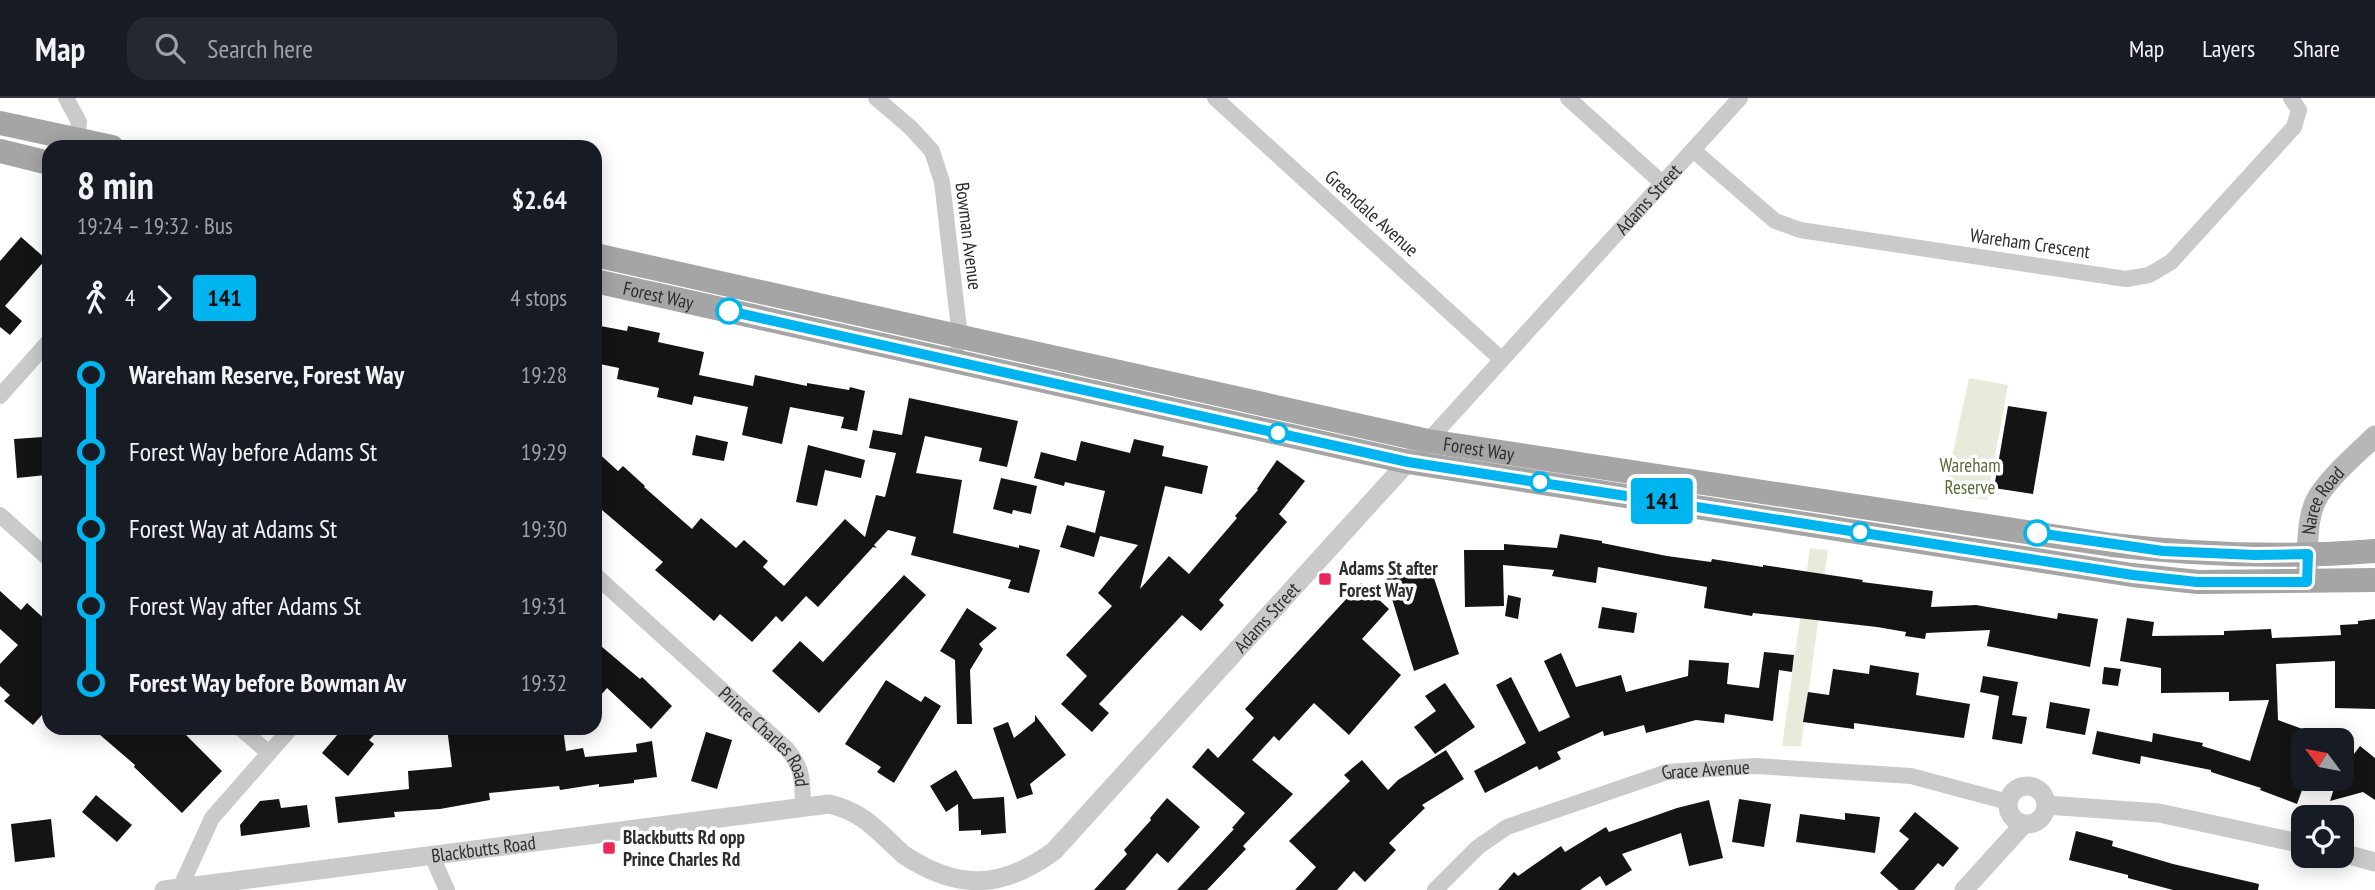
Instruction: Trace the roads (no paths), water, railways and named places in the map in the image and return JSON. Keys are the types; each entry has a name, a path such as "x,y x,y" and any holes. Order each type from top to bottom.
{"main road":[{"path":"0,123 65,140"},
{"path":"0,151 42,161"},
{"name":"Forest Way","path":"602,257 1428,441 2112,545 2255,555 2375,551"},
{"name":"Forest Way","path":"602,283 1408,462 2133,575 2197,582 2375,580"},
{"name":"Naree Road","path":"2307,582 2312,511 2316,501 2324,489 2375,436"}],"street":[{"path":"66,98 78,117 80,128 78,140"},
{"name":"Bowman Avenue","path":"876,98 932,151 942,181 960,337 955,361"},
{"name":"Greendale Avenue","path":"1215,98 1501,359"},
{"path":"1568,98 1662,183"},
{"name":"Adams Street","path":"969,888 1005,881 1028,870 1054,851 1740,98"},
{"name":"Wareham Crescent","path":"1693,150 1775,220 1800,230 2126,279 2149,275 2171,262 2294,127 2299,110 2291,98"},
{"path":"0,396 42,349"},
{"path":"0,515 42,553"},
{"name":"Prince Charles Road","path":"602,581 787,749 798,762 802,775 803,806 830,804 850,809 926,871 969,888"},
{"path":"248,735 269,753"},
{"path":"172,889 212,818 285,735"},
{"name":"Grace Avenue","path":"1435,890 1478,847 1507,827 1667,772 1755,766 1911,776 2008,802"},
{"path":"2027,785 2039,790 2046,805 2040,820 2024,824 2010,814 2008,802 2015,790 2027,785"},
{"path":"2046,805 2159,813 2291,841"},
{"name":"Blackbutts Road","path":"172,889 803,806"},
{"path":"1964,890 2024,824"},
{"path":"431,854 447,890"},
{"path":"2354,856 2375,862"}],"place":[{"name":"Adams St after Forest Way","path":"1325,579"},
{"name":"Blackbutts Rd opp Prince Charles Rd","path":"609,848"}],"park label":[{"name":"Wareham Reserve","path":"1970,476"}]}
